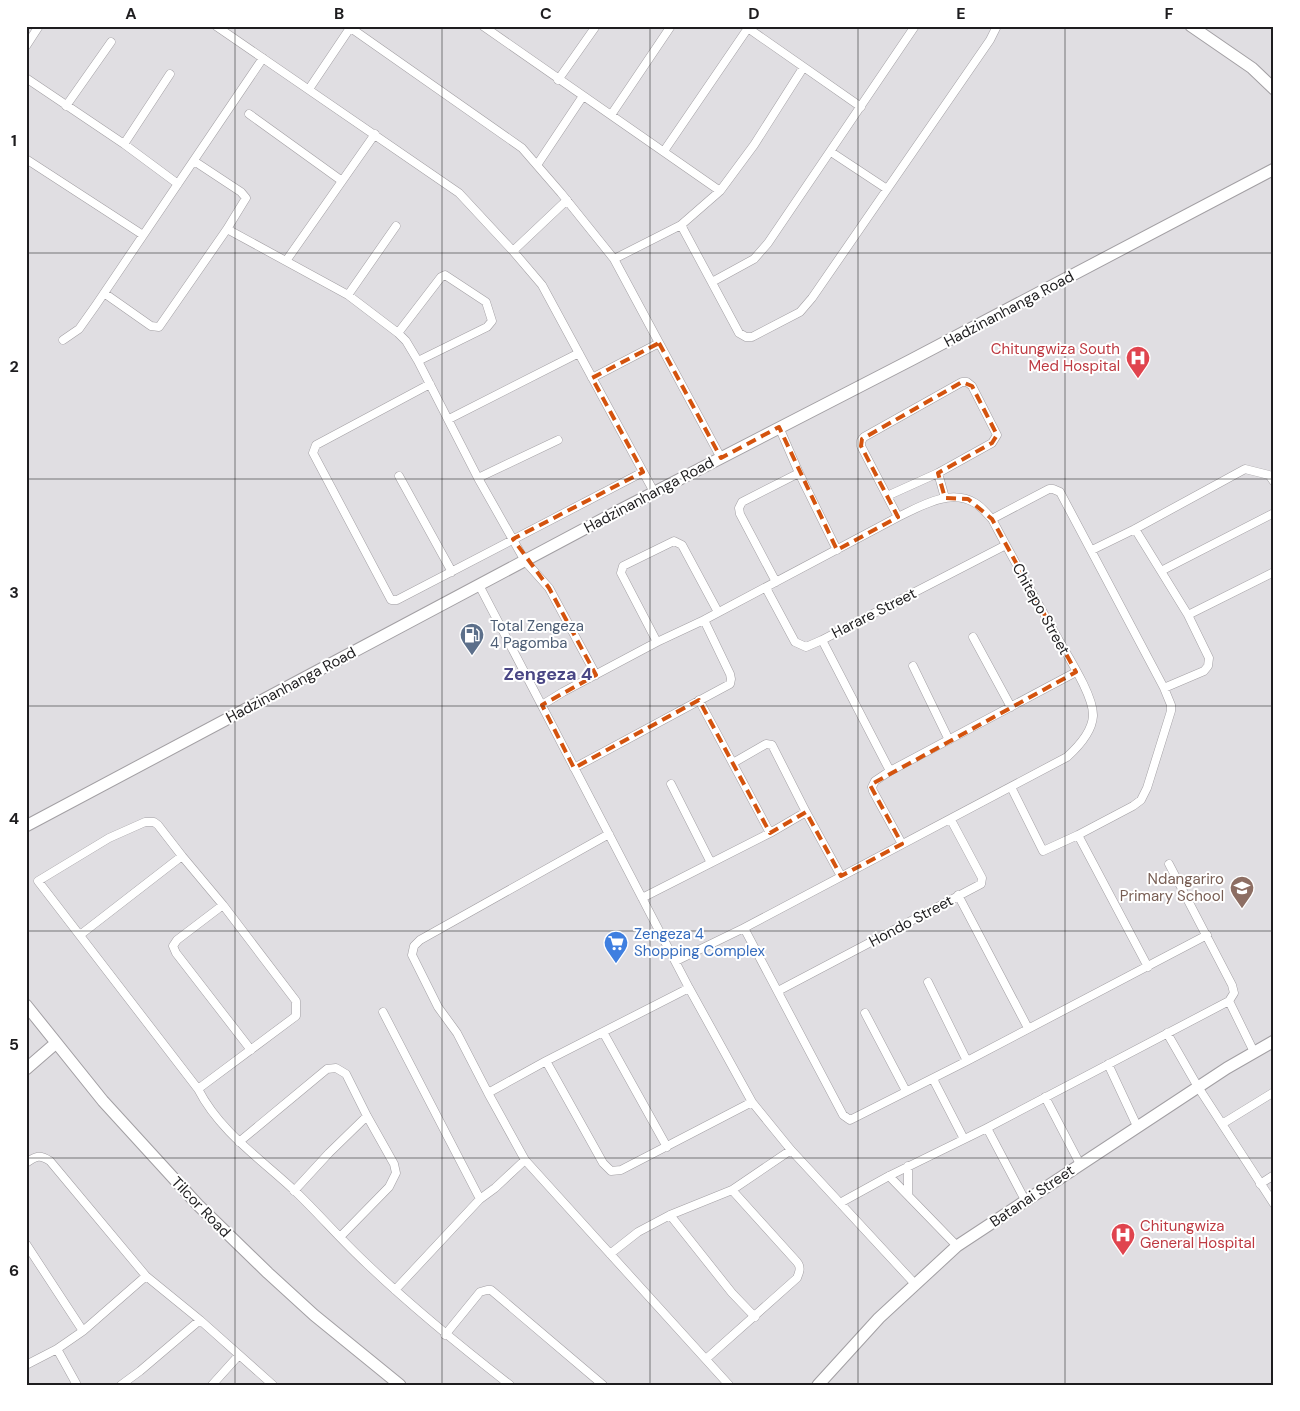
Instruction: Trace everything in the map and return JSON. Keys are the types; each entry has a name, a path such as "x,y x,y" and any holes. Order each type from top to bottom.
{"street":[{"path":"26,46 39,26"},
{"path":"216,26 459,193 542,285 654,492"},
{"path":"483,26 720,191"},
{"path":"558,80 596,26"},
{"path":"611,116 671,26"},
{"path":"712,282 754,259 768,243 915,26"},
{"path":"681,224 738,333 742,336 752,337 800,312 812,298 990,40 997,26"},
{"path":"1191,26 1252,68 1274,89"},
{"path":"309,89 349,27 522,148 568,200 614,259 721,458"},
{"path":"664,151 747,27 861,107"},
{"path":"66,106 111,42"},
{"path":"63,340 79,329 263,58"},
{"path":"614,259 681,224 720,191 754,145 804,68"},
{"path":"124,144 170,74"},
{"path":"26,78 124,144 178,184"},
{"path":"536,165 583,96"},
{"path":"248,114 342,181"},
{"path":"286,261 375,134"},
{"path":"831,152 887,189"},
{"path":"26,159 143,235"},
{"path":"104,293 151,326 159,327 227,228 246,198 242,192 194,161"},
{"name":"Hadzinanhanga Road","path":"26,826 654,492 902,365 1274,169"},
{"path":"513,251 568,200"},
{"path":"348,295 396,226"},
{"path":"227,228 348,295 406,341 449,419 478,478 525,561 549,588 596,675"},
{"path":"398,333 444,275 486,302 492,321 486,327 418,361"},
{"path":"592,378 659,343"},
{"path":"449,419 579,353"},
{"path":"887,496 938,473 996,439 996,432 972,386 967,382 962,382 862,439 861,446 887,496 898,517"},
{"path":"430,384 316,445 313,453 391,600 397,600 643,472"},
{"path":"779,427 799,474 837,550"},
{"path":"478,478 558,440"},
{"path":"1092,550 1246,469 1270,475 1274,482"},
{"path":"938,473 945,498"},
{"path":"776,582 740,514 740,506 742,502 799,474"},
{"path":"399,476 452,572"},
{"path":"992,519 1053,488 1062,496 1164,688 1171,705 1171,711 1144,795 1133,806 1078,835 1043,850 1011,787"},
{"name":"Chitepo Street","path":"542,705 657,642 766,588 898,517 929,502 945,498 968,499 976,503 992,519 1076,672 1093,708 1093,720 1088,732 1067,758 744,928 676,961"},
{"path":"1161,572 1274,513"},
{"path":"1135,529 1188,615 1209,658 1208,666 1204,671 1164,688"},
{"path":"657,642 621,573 623,566 674,541 682,545 718,612"},
{"name":"Harare Street","path":"766,588 795,642 806,647 1006,545"},
{"path":"1188,615 1274,572"},
{"path":"479,585 642,898 752,1102 791,1150 915,1284"},
{"path":"574,768 728,685 731,679 704,620"},
{"path":"973,637 1011,707"},
{"path":"822,640 890,771"},
{"path":"913,666 949,740"},
{"path":"902,844 872,787 875,781 890,771 1076,672"},
{"path":"699,700 770,832"},
{"path":"733,762 766,744 772,745 841,876"},
{"path":"671,784 711,863"},
{"path":"642,898 806,812"},
{"name":"Hondo Street","path":"778,991 981,884 982,878 951,820"},
{"path":"198,1090 296,1016 296,1001 223,905 158,825 154,822 145,822 109,838 38,881 198,1090 206,1104 239,1142 294,1191 395,1290 446,1335 510,1385"},
{"path":"609,834 420,940 414,946 412,955 438,1007 457,1033 525,1160 729,1385"},
{"path":"1078,835 1148,967"},
{"path":"80,935 182,856"},
{"path":"840,1203 1229,1001 1234,993 1232,984 1169,864"},
{"path":"958,895 1028,1028"},
{"path":"223,905 177,940 173,946 176,953 251,1050"},
{"path":"744,928 844,1117 848,1119 853,1119 932,1079 1207,935"},
{"path":"928,982 967,1061"},
{"path":"488,1093 546,1061 690,988"},
{"path":"1229,1001 1254,1052"},
{"name":"Tilcor Road","path":"26,1005 103,1101 204,1210 308,1309 400,1385"},
{"path":"383,1012 480,1199"},
{"path":"865,1013 906,1091"},
{"path":"603,1032 667,1146"},
{"path":"1167,1033 1198,1087 1274,1204"},
{"name":"Batanai Street","path":"818,1385 879,1318 958,1246 1137,1126 1274,1041"},
{"path":"26,1069 56,1043"},
{"path":"546,1061 603,1163 608,1169 615,1171 621,1170 752,1102"},
{"path":"1108,1064 1137,1126"},
{"path":"239,1142 327,1069 336,1068 346,1074 394,1164 396,1173 389,1187 340,1236"},
{"path":"932,1079 964,1139"},
{"path":"1222,1124 1274,1092"},
{"path":"1045,1097 1080,1164"},
{"path":"294,1191 367,1116"},
{"path":"987,1128 1025,1200"},
{"path":"610,1254 638,1232 670,1215 732,1190 791,1150"},
{"path":"26,1163 37,1156 43,1156 50,1161 146,1276 200,1320 273,1385"},
{"path":"395,1290 480,1199 495,1188 525,1160"},
{"path":"908,1166 908,1195"},
{"path":"1260,1184 1274,1175"},
{"path":"890,1176 958,1246"},
{"path":"706,1359 797,1278 800,1268 797,1262 732,1190"},
{"path":"670,1215 732,1293 755,1317"},
{"path":"26,1244 83,1331"},
{"path":"26,1365 57,1350 83,1331 146,1276"},
{"path":"446,1335 480,1292 491,1290 603,1385"},
{"path":"121,1385 200,1320"},
{"path":"57,1350 77,1385"},
{"path":"212,1385 239,1355"}],"highlighted area":[{"path":"659,343 721,458 779,427 837,550 898,517 861,446 862,439 962,382 972,386 997,435 992,443 938,473 945,498 968,499 992,519 1076,672 870,785 902,844 841,876 806,812 770,833 699,700 574,768 542,705 596,675 549,588 513,539 643,472 592,378"}],"place":[{"name":"Chitungwiza South Med Hospital","path":"1138,379"},
{"name":"Total Zengeza 4 Pagomba","path":"472,656"},
{"name":"Ndangariro Primary School","path":"1242,909"},
{"name":"Zengeza 4 Shopping Complex","path":"616,964"},
{"name":"Chitungwiza General Hospital","path":"1123,1256"}],"district":[{"name":"Zengeza 4","path":"548,674"}]}
